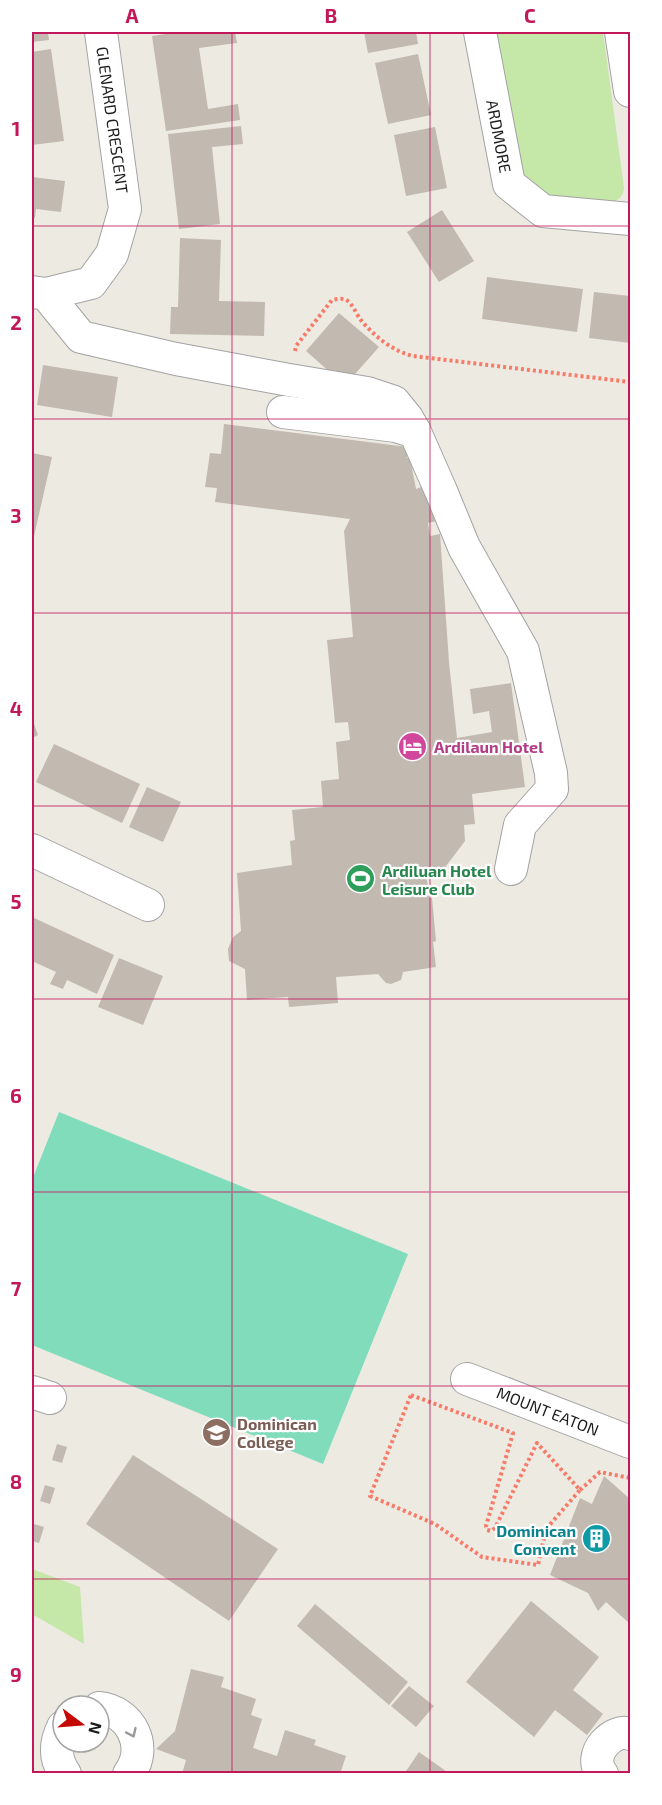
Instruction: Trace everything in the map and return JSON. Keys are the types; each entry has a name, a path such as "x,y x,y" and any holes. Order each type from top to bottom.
{"street":[{"name":"GLENARD CRESCENT","path":"39,293 91,283 112,254 125,209 101,32"},
{"name":"ARDMORE","path":"480,32 509,184 543,211 630,219"},
{"path":"621,32 630,91"},
{"path":"39,293 81,337 176,359 367,393 394,402 415,432 464,547 523,651 551,773 552,789 520,825 511,869"},
{"path":"283,411 396,426 415,432"},
{"path":"32,850 148,905"},
{"name":"MOUNT EATON","path":"467,1379 630,1442"},
{"path":"111,1712 120,1715 133,1729 138,1748 134,1766 129,1773"},
{"path":"602,1773 598,1769 596,1759 599,1749 617,1734 626,1732 630,1734"},
{"path":"56,1754 60,1767 65,1773"}],"path":[{"path":"289,380 297,346 332,300 344,299 349,302 364,323 401,353 630,382"},
{"path":"580,1490 537,1443 495,1528 487,1530 486,1526 513,1432 411,1395 370,1496 435,1524 482,1557 538,1565 546,1529 580,1490 600,1472 630,1478"}],"green space":[{"path":"492,32 603,32 624,188 618,200 610,204 547,196 530,184 520,172"},
{"path":"59,1112 408,1254 323,1464 32,1345 32,1180"},
{"path":"32,1569 80,1587 84,1644 32,1614"}],"building":[{"path":"32,32 48,32 49,40 32,42"},
{"path":"180,32 235,32 237,43 199,48 208,109 238,104 240,120 166,131 152,36"},
{"path":"364,32 416,32 418,44 368,53"},
{"path":"51,49 64,141 32,145 32,52"},
{"path":"418,54 431,115 388,124 375,63"},
{"path":"241,126 243,144 212,147 220,224 179,229 168,134"},
{"path":"435,127 447,188 406,196 394,135"},
{"path":"32,177 65,181 61,212 36,209 35,218 32,218"},
{"path":"442,210 474,261 439,282 407,232"},
{"path":"180,238 221,240 219,301 265,302 264,336 170,334 171,307 178,307"},
{"path":"487,277 583,289 577,332 482,319"},
{"path":"594,292 630,296 630,343 589,338"},
{"path":"339,313 379,347 355,374 331,373 306,351"},
{"path":"43,365 118,377 112,417 37,405"},
{"path":"224,424 408,447 407,458 410,458 416,489 427,485 441,520 428,523 430,536 440,534 457,738 492,732 489,711 473,714 470,689 511,683 525,787 472,794 475,824 464,825 465,841 443,870 426,871 429,898 432,898 436,967 403,972 401,980 391,984 386,983 378,974 336,977 338,1003 289,1007 288,997 247,1000 245,969 229,961 228,949 233,937 241,931 237,873 292,865 290,841 295,840 292,810 323,807 321,781 339,779 336,742 350,740 348,722 335,723 327,640 353,637 344,531 350,519 215,502 217,488 205,487 210,453 221,454"},
{"path":"32,453 52,457 32,545"},
{"path":"32,718 38,735 32,738"},
{"path":"54,744 140,784 122,823 36,782"},
{"path":"147,787 181,802 163,842 129,827"},
{"path":"32,917 114,955 97,994 67,980 63,989 50,984 56,972 32,961"},
{"path":"119,958 163,976 143,1025 98,1007"},
{"path":"57,1444 67,1447 62,1463 52,1460"},
{"path":"133,1455 278,1549 229,1621 86,1524"},
{"name":"Dominican Convent","path":"604,1476 630,1499 630,1624 606,1602 598,1611 588,1593 550,1575 580,1498 592,1504"},
{"path":"45,1485 55,1488 50,1504 40,1501"},
{"path":"34,1524 44,1527 39,1543 32,1541"},
{"path":"531,1601 599,1657 573,1690 603,1714 587,1735 555,1710 534,1737 466,1682"},
{"path":"315,1604 408,1682 389,1705 297,1626"},
{"path":"191,1669 224,1677 221,1687 256,1699 251,1715 262,1719 253,1748 277,1756 285,1730 316,1740 314,1745 346,1756 340,1774 182,1774 186,1760 156,1749 175,1731"},
{"path":"409,1686 434,1706 416,1727 391,1706"},
{"path":"419,1752 450,1774 404,1774"}],"place":[{"name":"Ardilaun Hotel","path":"413,746"},
{"name":"Ardiluan Hotel Leisure Club","path":"361,879"},
{"name":"Dominican College","path":"216,1432"},
{"name":"Dominican Convent","path":"597,1539"}]}
